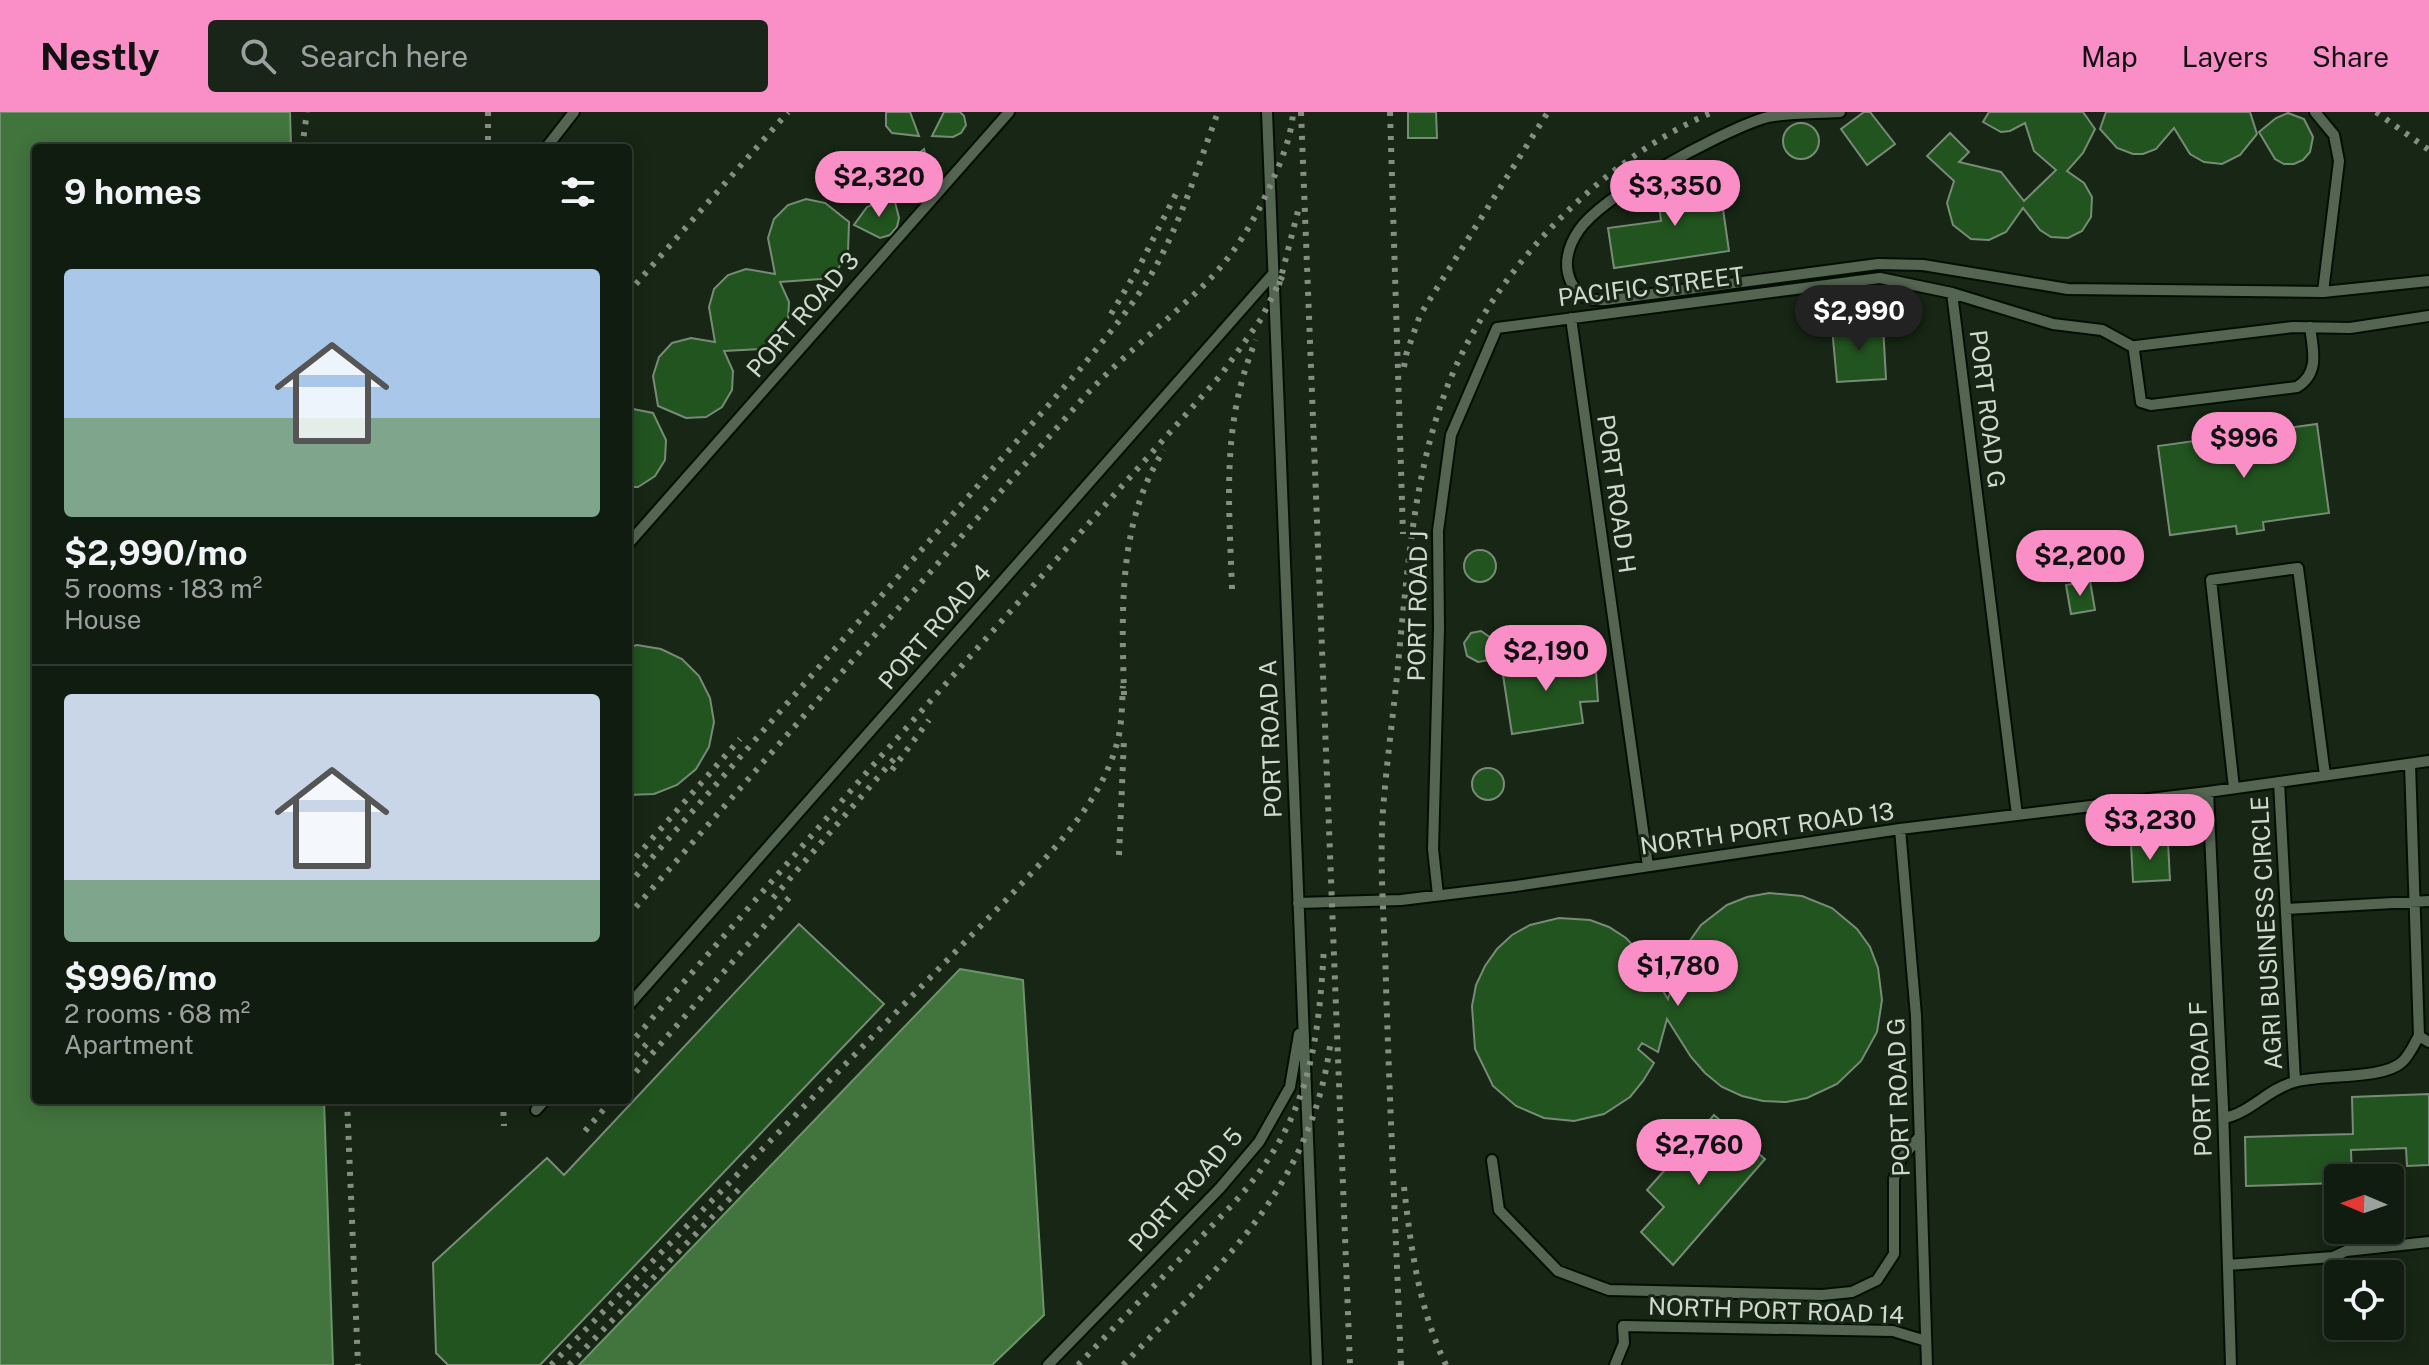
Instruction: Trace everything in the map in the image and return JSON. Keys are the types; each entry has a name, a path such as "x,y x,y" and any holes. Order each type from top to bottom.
{"lane":[{"path":"549,144 574,112"},
{"name":"PORT ROAD 3","path":"632,539 1009,112"},
{"name":"PORT ROAD A","path":"1267,112 1317,1365"},
{"path":"1840,112 1764,118 1732,131 1629,187 1579,229 1569,249 1569,278 1577,293 1584,298 1606,300 1878,264 1923,265 2068,289 2323,292 2429,281"},
{"path":"2315,112 2334,135 2339,161 2323,292"},
{"name":"PORT ROAD 4","path":"632,1001 1272,275"},
{"name":"PACIFIC STREET","path":"1497,328 1880,278 1952,293 2053,324 2102,330 2135,348"},
{"name":"PORT ROAD G","path":"1952,293 2017,815"},
{"path":"2310,327 2315,364 2306,381 2297,387 2151,405 2141,402 2135,348 2277,329 2310,327 2350,328 2429,316"},
{"name":"PORT ROAD H","path":"1571,318 1648,866"},
{"name":"PORT ROAD J","path":"1438,895 1433,849 1439,628 1438,531 1451,435 1497,328"},
{"path":"2234,788 2211,580 2298,568 2325,775"},
{"name":"AGRI BUSINESS CIRCLE","path":"2208,792 2429,761"},
{"path":"2224,1118 2235,1116 2268,1092 2295,1081 2380,1071 2401,1063 2424,1039 2410,764"},
{"name":"AGRI BUSINESS CIRCLE","path":"2279,782 2295,1081"},
{"name":"NORTH PORT ROAD 13","path":"1298,903 1401,900 1900,829 2208,792"},
{"name":"PORT ROAD F","path":"2208,792 2224,1118 2231,1365"},
{"name":"PORT ROAD G","path":"1900,829 1916,1016 1927,1365"},
{"path":"2286,909 2429,901"},
{"name":"PORT ROAD 5","path":"1048,1365 1220,1188 1259,1142 1290,1087 1302,1013"},
{"path":"1492,1160 1499,1210 1558,1271 1609,1290 1822,1295 1852,1292 1877,1280 1894,1254 1894,1179 1900,1160 1920,1136"},
{"path":"2228,1265 2333,1257 2346,1251 2429,1242"},
{"name":"NORTH PORT ROAD 14","path":"1615,1365 1624,1343 1623,1326 1893,1331 1926,1341"}],"shaded area":[{"path":"0,112 290,112 291,144 32,144 32,1104 324,1104 333,1365 0,1365"},
{"path":"960,969 1023,980 1044,1315 992,1365 579,1365"}],"building":[{"path":"886,112 910,112 919,136 892,133 886,126"},
{"path":"944,112 960,112 964,116 966,125 961,133 953,137 932,136"},
{"path":"1408,112 1436,112 1437,138 1408,138"},
{"path":"1864,112 1870,112 1895,144 1867,165 1841,129"},
{"path":"1989,112 2083,112 2095,129 2083,153 2067,171 2084,183 2092,197 2091,217 2082,231 2068,238 2051,237 2040,230 2023,208 2006,232 1989,240 1971,239 1953,225 1947,203 1954,181 1927,156 1950,133 1969,152 1959,162 2001,172 2024,201 2056,170 2034,151 2025,123 2001,132 1983,122"},
{"path":"2106,112 2250,112 2257,134 2240,155 2222,164 2204,162 2190,154 2174,128 2156,149 2133,154 2117,148 2100,129"},
{"path":"2288,113 2304,119 2313,137 2310,152 2294,164 2284,164 2275,159 2259,132"},
{"path":"1801,123 1813,129 1819,141 1813,153 1801,159 1789,153 1783,141 1789,129"},
{"path":"924,149 931,178 929,189 919,197 900,196 895,183 897,171"},
{"path":"1719,181 1729,251 1614,268 1608,228 1661,221 1657,190"},
{"path":"806,199 825,203 849,222 848,252 838,269 821,279 780,282 789,302 788,322 778,338 761,349 724,351 733,371 732,390 722,407 706,417 686,418 658,406 653,376 659,357 672,343 691,338 715,342 709,307 714,289 728,275 746,269 775,274 768,238 774,219 788,205"},
{"path":"878,202 895,202 899,218 897,227 890,235 880,238 854,225 867,207"},
{"path":"1883,325 1886,379 1837,382 1832,328"},
{"path":"632,409 653,413 666,440 665,460 655,476 638,487 632,487"},
{"path":"2317,424 2329,513 2263,522 2264,530 2237,534 2236,526 2170,535 2158,446"},
{"path":"1480,550 1491,555 1496,566 1491,577 1480,582 1469,577 1464,566 1469,555"},
{"path":"2090,581 2095,610 2071,614 2066,585"},
{"path":"1481,631 1494,640 1495,659 1478,662 1467,656 1464,643 1471,633"},
{"path":"632,646 661,649 682,659 699,676 710,698 714,722 709,747 696,769 677,785 654,794 632,795"},
{"path":"1574,654 1576,673 1596,672 1598,701 1580,702 1583,723 1512,734 1501,662"},
{"path":"1488,768 1499,773 1504,784 1499,795 1488,800 1477,795 1472,784 1477,773"},
{"path":"2168,842 2170,880 2133,882 2131,844"},
{"path":"1769,893 1802,896 1832,908 1857,929 1870,947 1878,968 1882,1000 1877,1032 1861,1061 1837,1084 1807,1098 1786,1102 1742,1096 1722,1087 1705,1073 1667,1019 1658,1052 1642,1043 1638,1049 1654,1063 1643,1081 1630,1097 1604,1114 1574,1121 1544,1118 1516,1106 1493,1086 1475,1049 1472,1006 1476,985 1485,966 1512,935 1530,925 1559,918 1590,920 1609,927 1626,938 1640,953 1668,999 1682,952 1701,925 1727,905"},
{"path":"799,924 884,1004 540,1365 448,1365 436,1353 433,1263 547,1158 564,1175"},
{"path":"2429,1094 2429,1165 2407,1166 2406,1148 2351,1150 2352,1164 2324,1164 2324,1183 2246,1186 2245,1137 2353,1134 2352,1097"},
{"path":"1714,1115 1765,1159 1673,1265 1641,1232 1664,1207 1647,1190"}],"railway":[{"path":"303,144 307,112"},
{"path":"488,112 488,144"},
{"path":"632,288 788,112"},
{"path":"632,880 1118,322 1152,273 1172,234 1218,112"},
{"path":"632,911 1084,397 1194,295 1229,257 1268,191 1281,161 1293,112"},
{"path":"1301,112 1350,1365"},
{"path":"1390,112 1403,534"},
{"path":"1404,367 1420,315 1548,112"},
{"path":"1401,1365 1382,892 1382,821 1409,554 1426,455 1446,390 1465,347 1490,304 1520,264 1590,190 1629,159 1713,112"},
{"path":"2376,112 2429,150"},
{"path":"1111,314 1179,188"},
{"path":"1279,285 1298,211"},
{"path":"632,1041 1221,375 1261,319 1283,275"},
{"path":"1232,589 1229,493 1232,432 1245,371 1256,340"},
{"path":"1124,695 1123,600 1130,538 1149,478 1164,450"},
{"path":"551,1365 1059,843 1089,803 1112,759 1120,729 1123,686"},
{"path":"892,770 929,720"},
{"path":"632,861 740,739"},
{"path":"1119,855 1124,739"},
{"path":"773,898 894,759"},
{"path":"632,1076 794,892"},
{"path":"1078,1365 1233,1204 1278,1144 1293,1115 1312,1054 1324,947"},
{"path":"632,1060 650,1040"},
{"path":"1123,1365 1225,1259 1255,1223 1281,1184 1303,1143 1319,1097 1330,1046"},
{"path":"347,1104 358,1365"},
{"path":"503,1104 504,1126"},
{"path":"585,1131 609,1104"},
{"path":"569,1365 744,1184"},
{"path":"1404,1187 1413,1256 1423,1300 1446,1365"}]}
